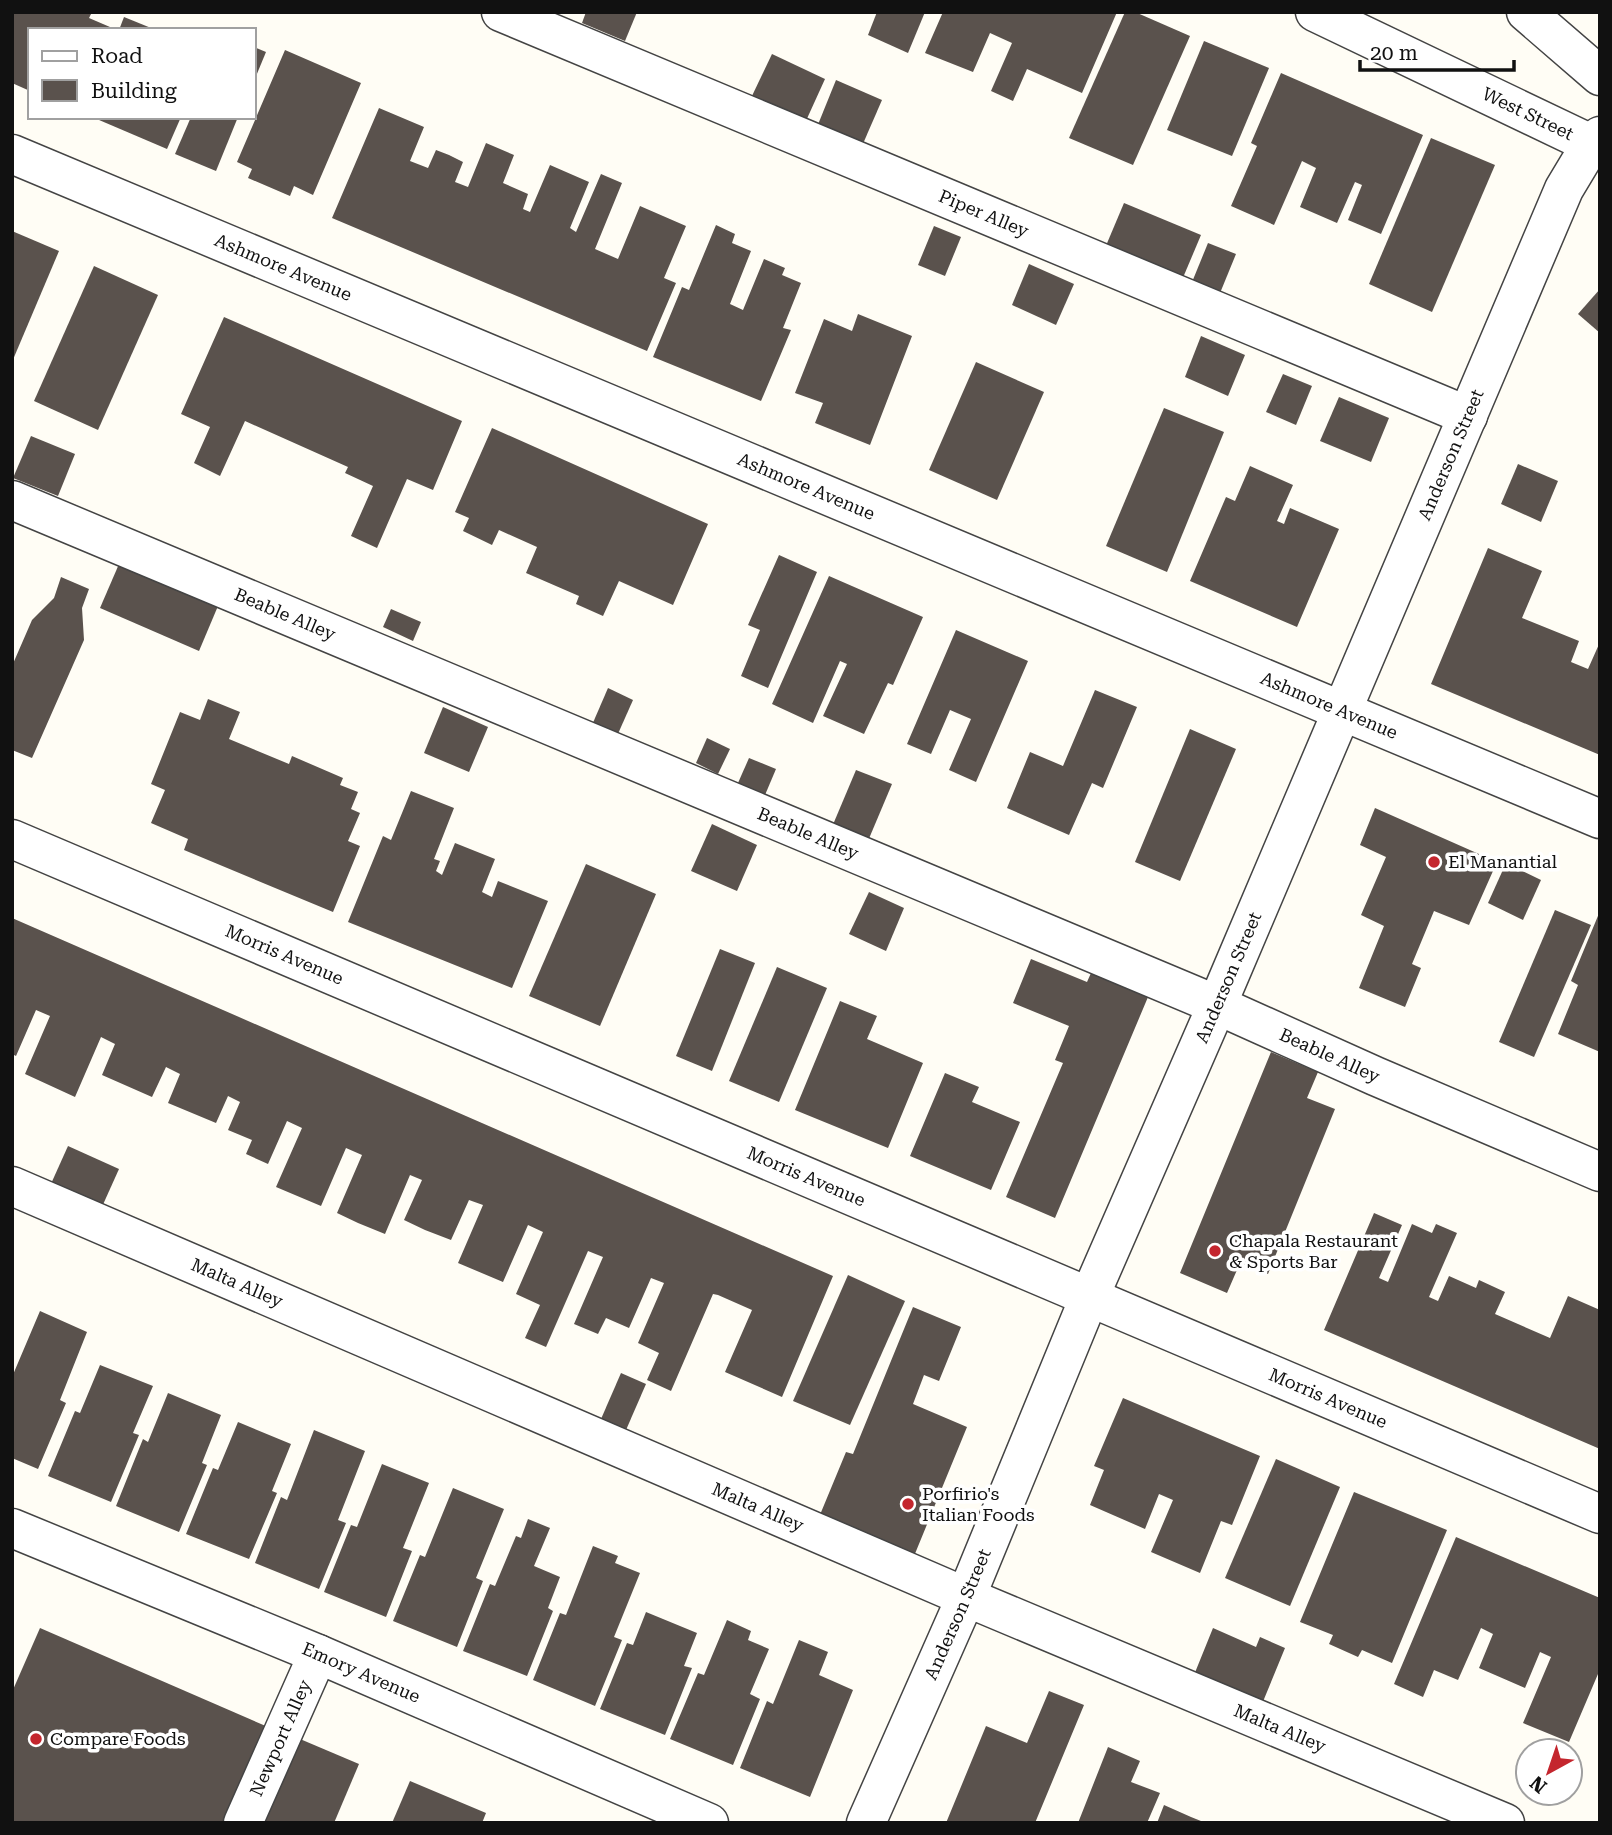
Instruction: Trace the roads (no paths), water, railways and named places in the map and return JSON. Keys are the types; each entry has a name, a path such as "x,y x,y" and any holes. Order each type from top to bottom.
{"street":[{"name":"Piper Alley","path":"501,12 1468,416"},
{"name":"West Street","path":"1315,12 1595,140"},
{"path":"1526,12 1600,76"},
{"name":"Anderson Street","path":"866,1823 965,1597 1089,1298 1217,1005 1564,190 1595,140"},
{"name":"Ashmore Avenue","path":"12,154 1600,819"},
{"name":"Beable Alley","path":"12,500 1217,1005 1600,1172"},
{"name":"Morris Avenue","path":"12,839 1600,1514"},
{"name":"Malta Alley","path":"12,1186 965,1597 1505,1823"},
{"name":"Emory Avenue","path":"12,1528 317,1654 709,1823"},
{"name":"Newport Alley","path":"243,1823 317,1654"}],"place":[{"name":"El Manantial","path":"1434,862"},
{"name":"Chapala Restaurant & Sports Bar","path":"1215,1251"},
{"name":"Porfirio's Italian Foods","path":"908,1504"},
{"name":"Compare Foods","path":"36,1739"}]}
